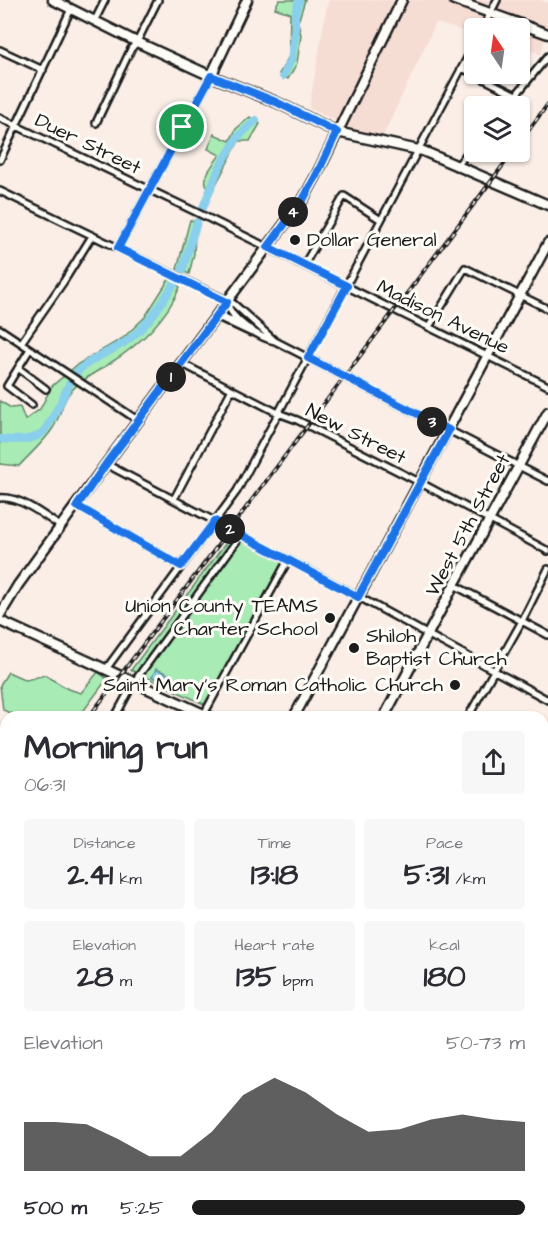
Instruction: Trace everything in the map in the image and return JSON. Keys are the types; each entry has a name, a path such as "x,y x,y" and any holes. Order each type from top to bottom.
{"main road":[{"path":"52,0 63,2 71,9 137,42 211,76 276,102 337,132 419,150 548,205"},
{"path":"211,76 247,0"},
{"path":"0,615 18,585 106,464 304,198 402,0"},
{"path":"454,0 548,34"},
{"path":"297,711 548,243"},
{"path":"217,315 251,330"},
{"name":"West 5th Street","path":"387,711 548,412"},
{"path":"0,621 195,711"}],"street":[{"path":"95,20 105,0"},
{"path":"96,123 158,0"},
{"path":"488,18 497,0"},
{"path":"0,160 71,9"},
{"path":"0,50 43,70"},
{"path":"462,68 516,95 548,56"},
{"path":"106,669 237,491 464,64"},
{"path":"118,248 211,76"},
{"name":"Duer Street","path":"0,118 196,212"},
{"path":"458,165 464,157"},
{"path":"0,191 234,304 275,341 548,481"},
{"path":"304,265 344,196 381,220"},
{"name":"Madison Avenue","path":"196,212 548,386"},
{"path":"21,343 92,236"},
{"path":"429,327 465,268 548,309"},
{"path":"227,302 229,309 251,330 268,340 275,341"},
{"path":"0,329 139,421"},
{"path":"30,350 7,386 32,405"},
{"name":"New Street","path":"181,363 278,414 297,420 421,483 548,551"},
{"path":"18,368 46,389"},
{"path":"174,499 232,389"},
{"path":"106,464 548,700"},
{"path":"0,498 16,500 61,527"},
{"path":"77,506 181,566"},
{"path":"118,711 134,682 241,535"},
{"path":"208,711 288,560"},
{"path":"471,711 522,621 548,569"},
{"path":"454,585 548,635"}],"shaded area":[{"path":"329,0 539,0 548,3 548,26 541,54 530,50 530,18 464,18 464,31 436,23 383,136 358,132 309,108"}],"green space":[{"path":"279,0 305,0 298,22 301,35 297,63 288,79 279,74 289,56 290,13 275,8"},
{"path":"250,117 260,124 250,141 239,141 212,192 208,188 206,178 220,155 208,149 214,134 230,141 236,129"},
{"path":"190,220 199,222 189,274 177,269"},
{"path":"169,279 180,287 167,310 150,331 131,349 84,379 71,391 53,428 19,466 0,464 0,401 11,408 20,407 25,420 40,409 52,386 78,364 123,338 145,317"},
{"path":"234,532 286,560 208,706 131,670"},
{"path":"8,672 26,680 45,675 68,689 81,693 98,672 107,679 83,711 5,711 3,710 0,685"}],"water":[{"path":"156,669 170,675 167,683 152,677"}],"waterway":[{"path":"283,76 291,60 295,35 295,14 299,0"},
{"path":"202,210 219,168 238,137 256,120"},
{"path":"182,271 197,222"},
{"path":"76,373 86,364 122,344 138,332 174,284"},
{"path":"0,439 27,439 42,433 70,383"}],"railway":[{"path":"530,128 548,104"},
{"path":"94,711 505,162"}],"place":[{"name":"Dollar General","path":"295,240"},
{"name":"Union County TEAMS Charter School","path":"330,618"},
{"name":"Shiloh Baptist Church","path":"354,648"},
{"name":"Saint Mary's Roman Catholic Church","path":"455,685"}],"route":[{"path":"211,76 276,102 337,132 304,198 268,247 347,286 308,358 449,430 358,597 215,521 181,566 77,506 227,302 118,248 182,127 211,76"}]}
